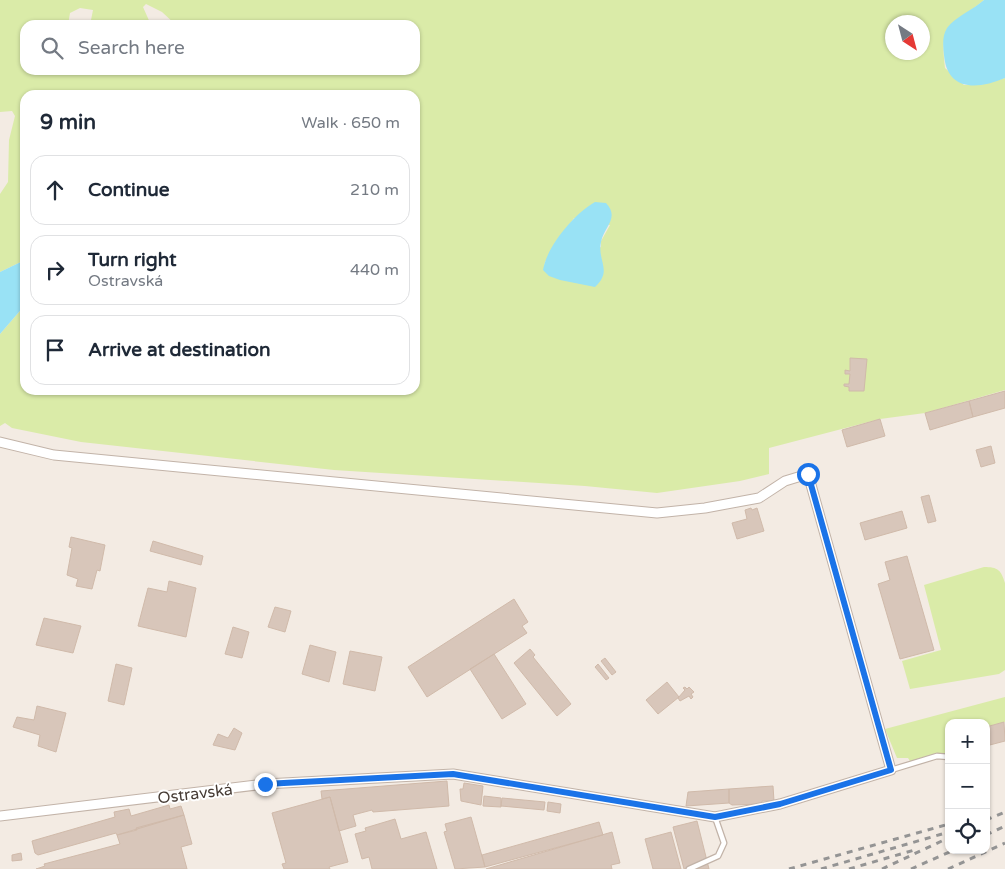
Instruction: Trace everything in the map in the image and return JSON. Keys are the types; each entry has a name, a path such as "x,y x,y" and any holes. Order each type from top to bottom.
{"street":[{"path":"0,442 54,455 657,513 705,508 759,498 784,481 808,474 891,770"},
{"name":"Ostravská","path":"0,816 265,784 453,774 715,817 780,804 891,770"}],"lane":[{"path":"891,770 937,756 945,757"},
{"path":"689,869 718,856 724,843 715,817"}],"green space":[{"path":"0,0 984,0 950,27 944,41 944,53 945,68 964,85 980,85 1005,78 1005,390 925,413 880,419 769,448 769,474 740,481 657,493 585,486 334,470 81,442 12,428 5,423 0,426 0,334 20,311 20,395 420,395 420,90 20,90 20,262 0,272 0,194 8,182 9,140 15,116 12,111 0,112","holes":["574,218 610,225 601,241 601,247 544,270 545,262"]},
{"path":"984,567 998,570 1005,583 1005,670 999,674 910,689 902,661 941,650 924,585"},
{"path":"1005,697 1005,722 990,726 990,719 945,719 945,757 937,756 912,764 908,758 897,758 885,729"}],"water":[{"path":"984,0 1005,0 1005,78 984,85 965,84 957,81 946,67 943,48 944,34 955,20"},
{"path":"595,202 606,203 612,213 601,242 600,249 604,271 600,281 595,287 549,276 543,270 556,241 570,222"},
{"path":"20,262 20,311 0,334 0,272"}],"building":[{"path":"850,358 867,359 864,391 849,391 849,387 844,386 844,384 849,384 850,374 845,374 845,370 850,371"},
{"path":"1005,391 1005,408 973,417 969,401"},
{"path":"969,401 973,417 930,430 925,413"},
{"path":"880,419 885,436 847,447 842,430"},
{"path":"991,446 995,463 981,467 976,450"},
{"path":"929,495 936,521 928,523 921,497"},
{"path":"751,508 752,510 757,508 764,531 737,539 732,523 747,519 745,510"},
{"path":"902,511 907,528 865,540 860,523"},
{"path":"71,537 105,545 100,571 97,570 92,589 76,586 78,579 67,575 72,548 69,547"},
{"path":"153,541 203,556 201,565 150,551"},
{"path":"907,556 934,650 900,659 878,584 890,580 885,562"},
{"path":"169,581 196,588 186,637 138,626 148,588 167,592"},
{"path":"514,599 528,622 522,626 527,633 427,697 408,667"},
{"path":"275,607 291,611 285,632 268,627"},
{"path":"44,618 81,626 73,653 36,645"},
{"path":"233,627 249,632 242,658 225,654"},
{"path":"310,645 336,652 329,682 302,674"},
{"path":"530,649 535,655 533,657 571,704 557,716 514,663"},
{"path":"350,651 382,657 375,691 343,684"},
{"path":"494,654 526,704 502,719 470,669"},
{"path":"605,658 616,672 612,675 601,661"},
{"path":"116,664 132,668 124,705 108,701"},
{"path":"598,664 609,678 606,680 595,667"},
{"path":"667,682 679,697 658,714 646,700"},
{"path":"689,687 694,692 691,694 693,697 691,699 689,696 680,701 678,698 685,690 683,688 687,689"},
{"path":"37,706 66,713 56,752 38,746 40,735 13,727 17,717 34,720"},
{"path":"1004,722 1005,741 990,745 990,726"},
{"path":"234,728 242,733 235,750 213,745 218,734 228,738"},
{"path":"447,781 449,806 373,812 372,810 353,815 356,826 339,831 330,797 322,799 321,791"},
{"path":"464,783 483,786 481,805 461,801 460,789 463,789"},
{"path":"773,786 774,801 762,801 762,804 732,805 729,803 729,789"},
{"path":"729,789 729,803 686,806 688,792"},
{"path":"484,796 501,798 501,807 483,806"},
{"path":"330,797 348,862 329,867 330,869 284,869 282,864 286,863 272,813"},
{"path":"502,798 545,802 544,810 501,806"},
{"path":"548,802 561,804 560,813 547,811"},
{"path":"169,805 170,809 181,806 184,815 117,835 116,833 38,855 35,853 32,841 115,817 114,812 129,809 131,816"},
{"path":"184,815 192,844 181,847 187,869 36,869 45,866 44,864 120,844 117,835"},
{"path":"471,817 485,867 455,869 444,832 447,831 445,824"},
{"path":"395,819 401,839 426,832 437,869 372,869 369,857 362,859 355,834 366,831 365,828"},
{"path":"697,821 709,869 684,869 673,827"},
{"path":"599,822 603,835 485,867 482,855"},
{"path":"612,832 620,863 611,865 612,869 486,869"},
{"path":"671,832 681,869 653,869 645,839"},
{"path":"21,853 22,860 12,861 12,855"}],"railway":[{"path":"990,818 1005,812"},
{"path":"789,869 945,825"},
{"path":"990,833 1005,826"},
{"path":"821,869 945,833"},
{"path":"882,869 945,839"},
{"path":"948,869 1005,843"},
{"path":"849,869 918,849"},
{"path":"911,869 945,854"}],"route":[{"path":"265,784 453,774 676,809 715,817 780,804 891,770 808,474"}]}
